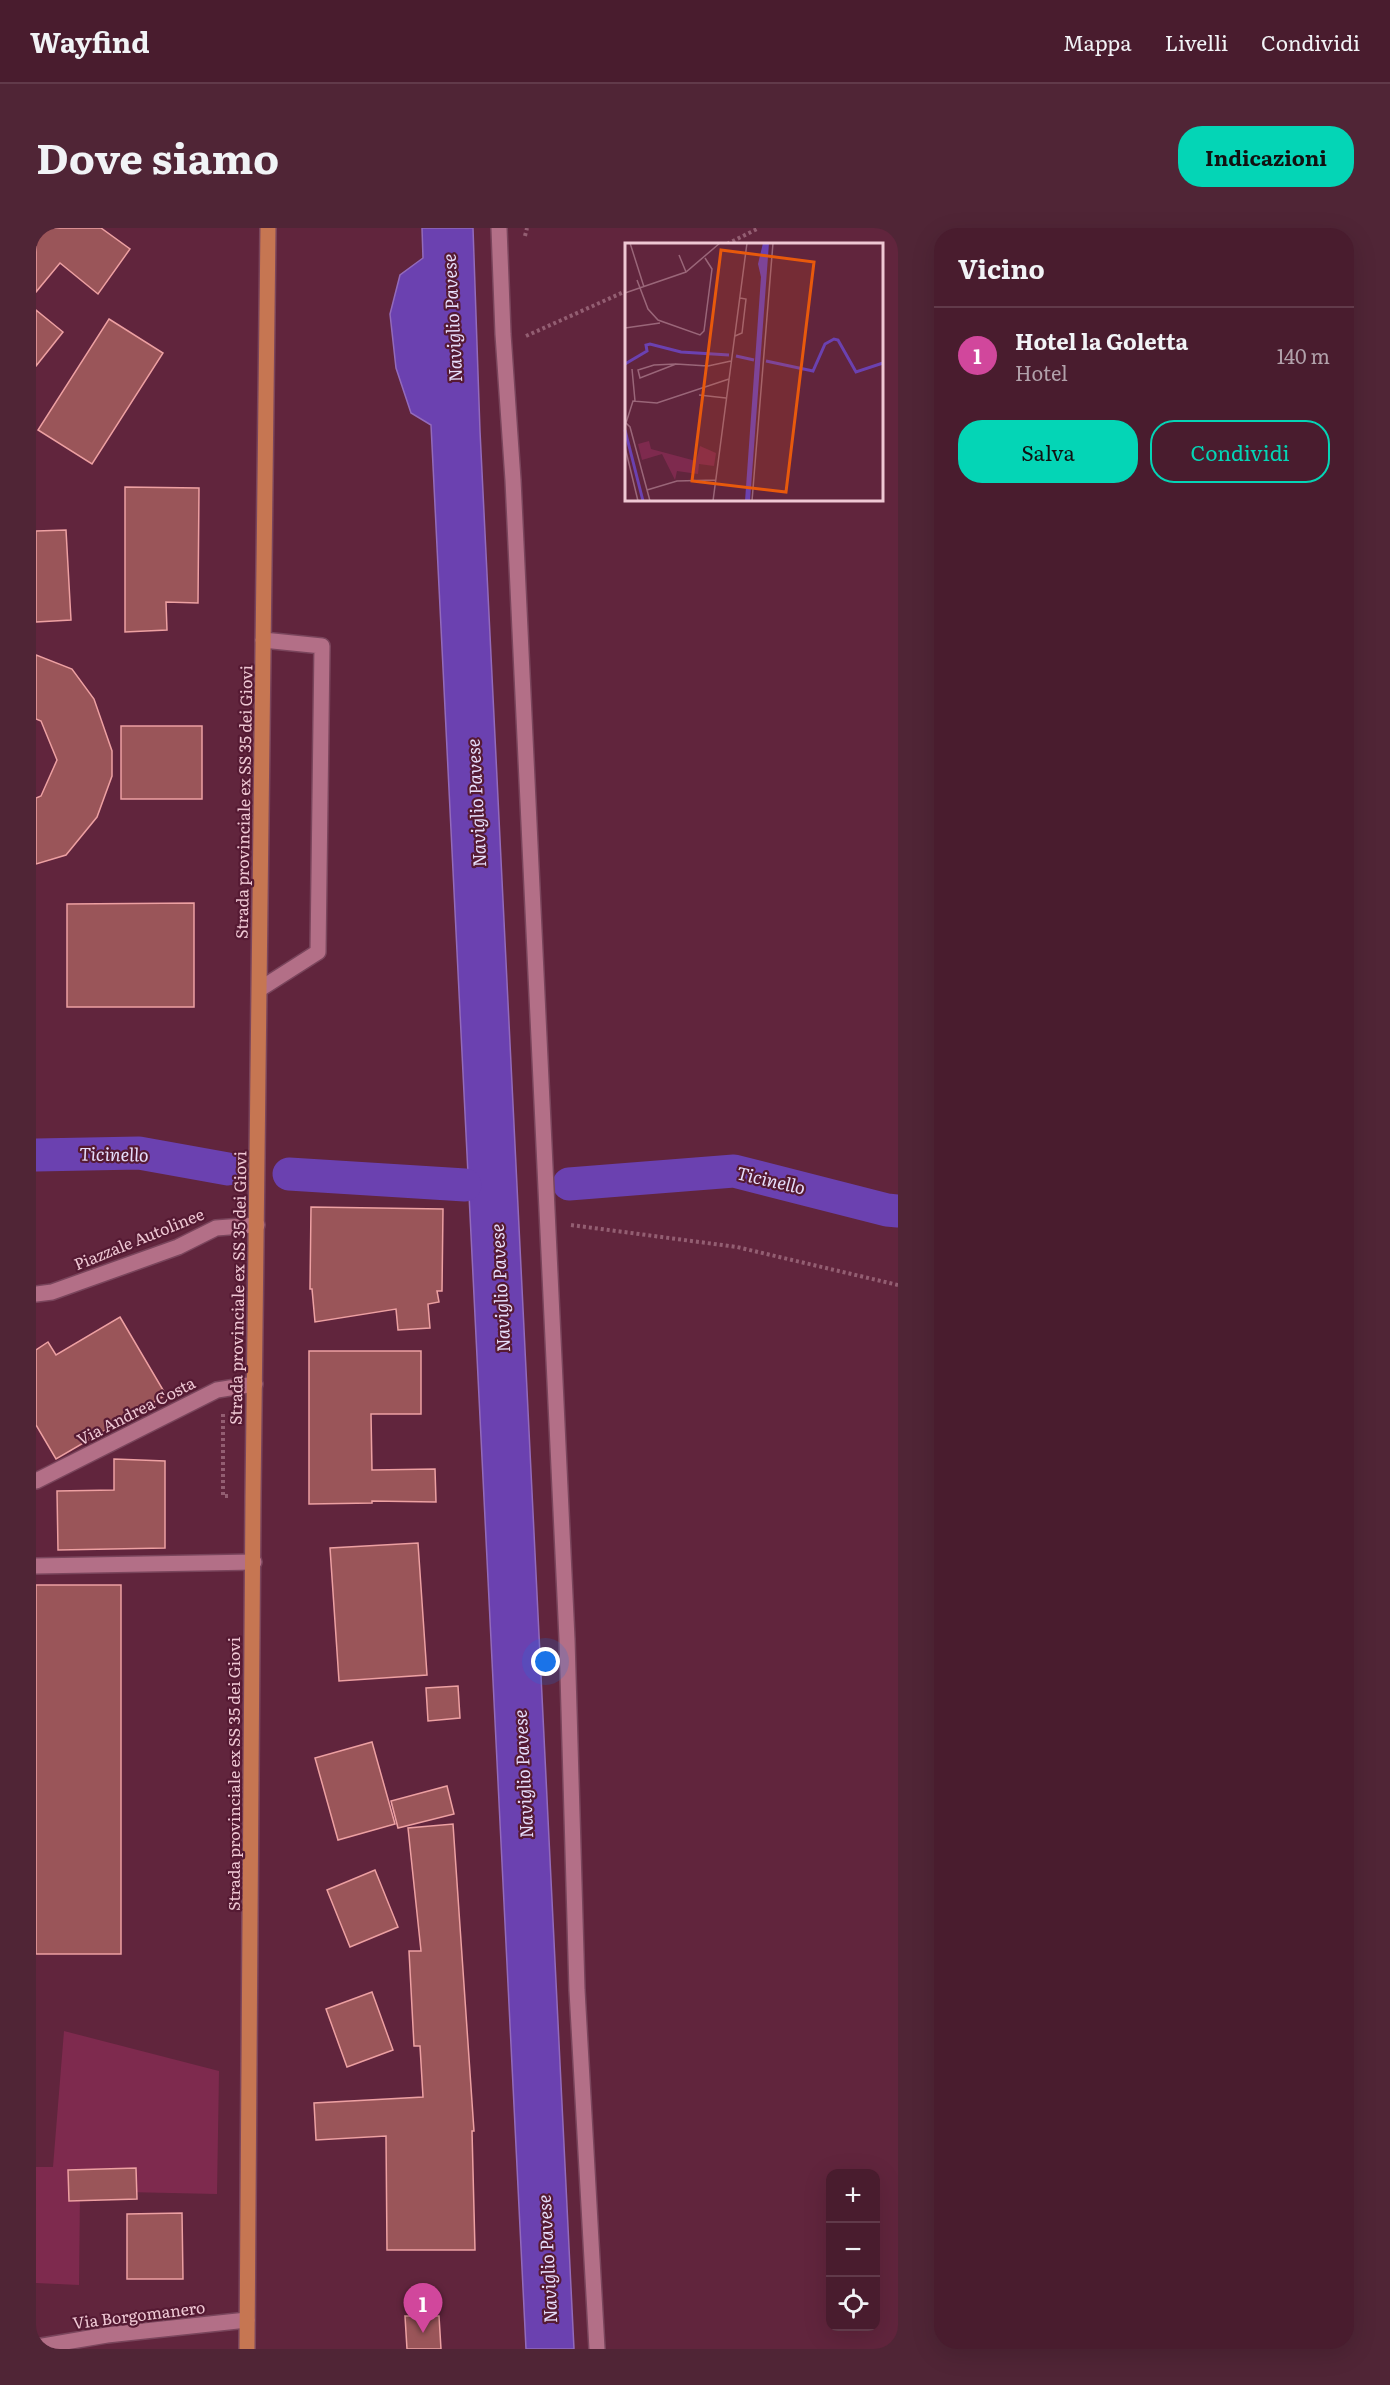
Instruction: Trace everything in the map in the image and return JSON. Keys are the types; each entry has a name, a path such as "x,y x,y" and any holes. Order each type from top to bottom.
{"main road":[{"name":"Strada provinciale ex SS 35 dei Giovi","path":"247,2349 268,228"}],"street":[{"path":"500,228 503,334 514,492 567,1639 577,1990 597,2349"},
{"path":"260,989 318,952 322,646 263,640"},
{"name":"Piazzale Autolinee","path":"36,1294 52,1292 178,1247 216,1228 257,1225"},
{"name":"Via Andrea Costa","path":"36,1481 217,1390 255,1384"},
{"path":"36,1566 254,1562"},
{"name":"Via Borgomanero","path":"36,2347 107,2336 247,2320"}],"path":[{"path":"729,243 759,228"},
{"path":"525,336 625,292"},
{"path":"546,1222 737,1247 898,1285"}],"shaded area":[{"path":"64,2031 219,2071 217,2194 80,2191 79,2285 36,2283 36,2167 53,2167"}],"water":[{"name":"Naviglio Pavese","path":"422,228 473,228 480,431 574,2349 526,2349 431,425 411,413 396,368 390,314 400,275 423,258"}],"building":[{"path":"36,228 101,228 130,249 98,294 60,263 36,292"},
{"path":"36,310 63,332 36,366"},
{"path":"109,319 163,353 92,464 38,430"},
{"path":"125,487 199,488 198,603 166,602 167,630 125,632"},
{"path":"66,530 71,620 36,622 36,531"},
{"path":"36,655 72,669 94,699 112,751 112,776 97,817 66,855 36,864 36,798 41,796 57,760 41,721 36,719"},
{"path":"121,726 202,726 202,799 121,799"},
{"path":"194,903 194,1007 67,1007 67,904"},
{"path":"311,1207 443,1209 442,1291 437,1291 439,1302 428,1304 430,1328 398,1330 396,1309 315,1322 312,1289 310,1289"},
{"path":"120,1317 166,1395 56,1459 36,1425 36,1350 48,1342 56,1355"},
{"path":"309,1351 421,1351 421,1414 371,1414 372,1470 435,1469 436,1502 372,1501 372,1503 309,1504"},
{"path":"114,1459 165,1461 165,1548 58,1550 57,1491 114,1490"},
{"path":"418,1543 427,1675 339,1681 330,1548"},
{"path":"36,1585 121,1585 121,1954 36,1954"},
{"path":"458,1686 460,1718 428,1721 426,1688"},
{"path":"372,1742 395,1824 338,1840 315,1758"},
{"path":"447,1786 454,1814 398,1828 391,1801"},
{"path":"453,1824 474,2131 472,2131 475,2250 387,2250 386,2136 316,2140 314,2103 423,2097 420,2046 414,2046 409,1951 421,1951 408,1828"},
{"path":"375,1870 398,1927 350,1947 327,1890"},
{"path":"372,1992 393,2050 347,2067 326,2009"},
{"path":"136,2168 137,2199 69,2201 68,2170"},
{"path":"182,2213 183,2279 127,2279 127,2214"},
{"path":"405,2316 439,2316 441,2349 407,2349"}],"waterway":[{"name":"Ticinello","path":"36,1155 139,1153 228,1169"},
{"name":"Ticinello","path":"569,1184 734,1171 898,1211"},
{"name":"Ticinello","path":"289,1174 465,1185"}],"place":[{"name":"Hotel la Goletta","path":"423,2333"}]}
